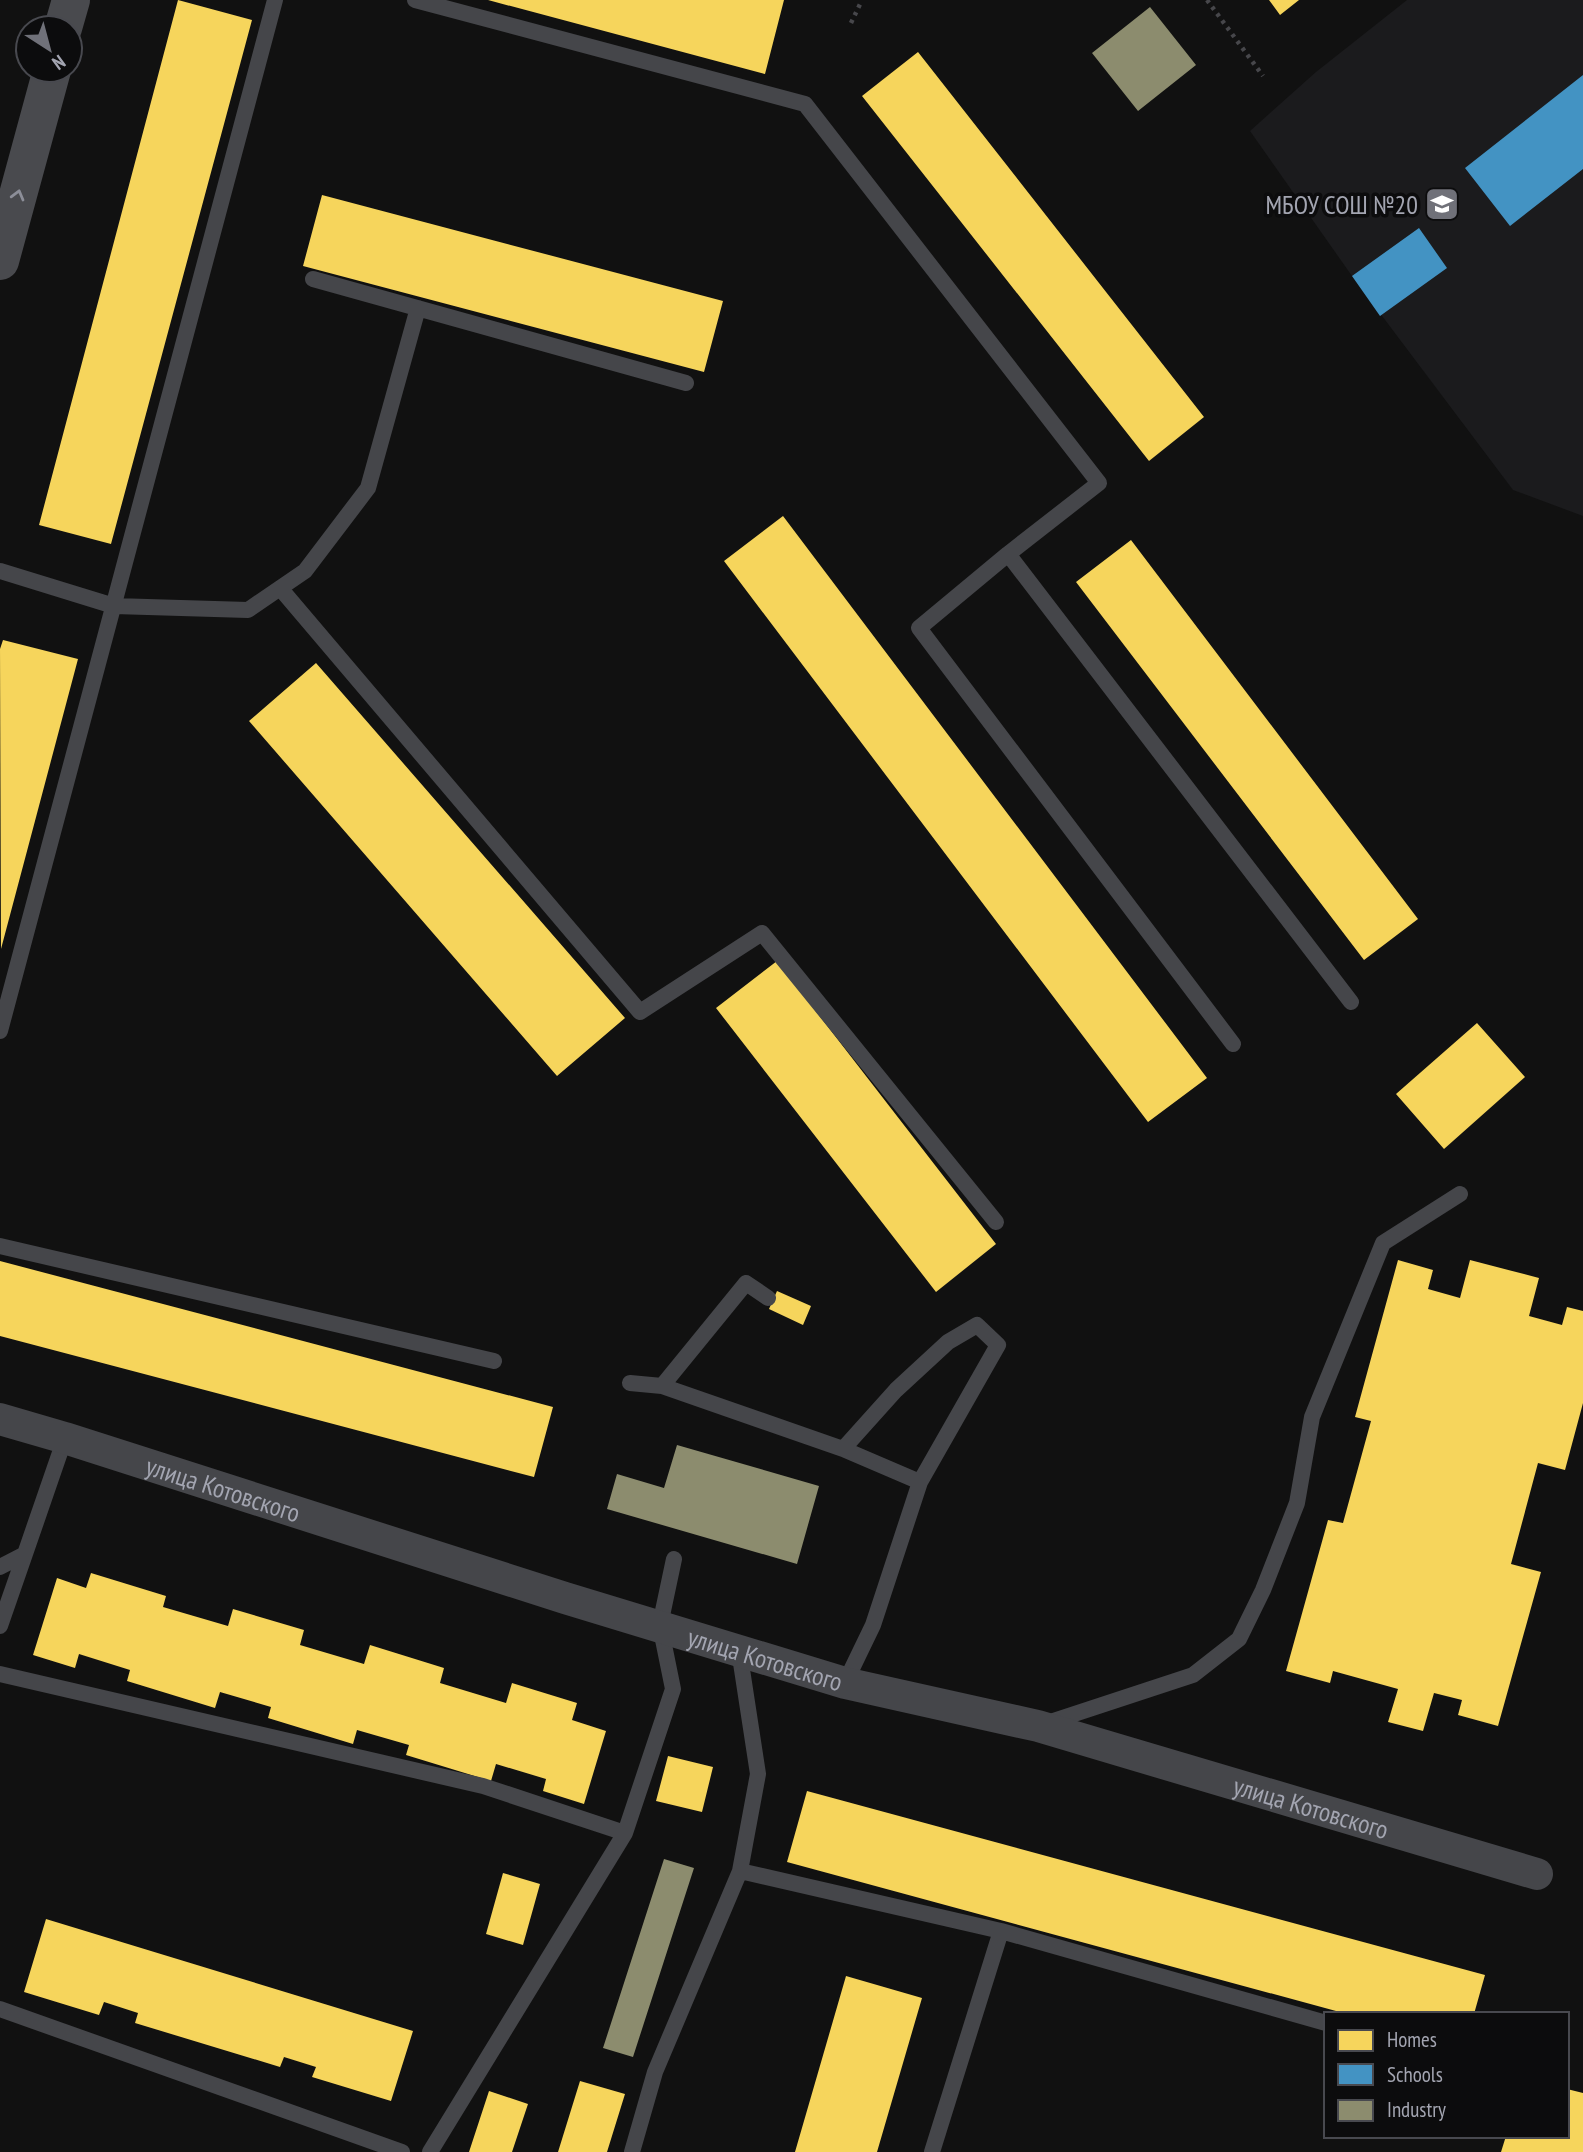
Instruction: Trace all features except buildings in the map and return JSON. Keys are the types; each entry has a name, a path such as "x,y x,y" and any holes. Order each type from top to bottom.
{"main road":[{"path":"0,261 48,84"}],"street":[{"name":"улица Котовского","path":"0,1419 565,1598 845,1683 1038,1726 1536,1874"}],"lane":[{"path":"0,1031 275,0"},
{"path":"415,0 805,104 1099,483 919,628 1233,1044"},
{"path":"313,279 686,383"},
{"path":"0,571 114,607 248,610 305,571 368,488 418,309"},
{"path":"1008,554 1351,1002"},
{"path":"280,588 640,1012 762,933 996,1222"},
{"path":"1038,1726 1193,1675 1239,1639 1263,1590 1297,1503 1312,1417 1383,1243 1460,1194"},
{"path":"0,1246 494,1361"},
{"path":"662,1386 746,1283 768,1298"},
{"path":"844,1448 896,1390 947,1342 977,1325 998,1345 920,1482 873,1625 845,1683"},
{"path":"630,1382 662,1386 844,1448 920,1482"},
{"path":"0,1626 65,1438"},
{"path":"0,1567 25,1554"},
{"path":"430,2152 625,1833 673,1689 660,1625 674,1559"},
{"path":"632,2152 655,2072 740,1871 758,1774 739,1650"},
{"path":"0,1674 483,1786 625,1833"},
{"path":"740,1871 1001,1931 1324,2022"},
{"path":"932,2152 1001,1931"},
{"path":"0,2009 401,2152"}],"path":[{"path":"851,23 862,0"},
{"path":"1207,0 1263,76"}],"shaded area":[{"name":"МБОУ СОШ №20","path":"1407,0 1583,0 1583,516 1513,490 1352,276 1250,131 1316,72"}],"place":[{"name":"МБОУ СОШ №20","path":"1442,204"}]}
